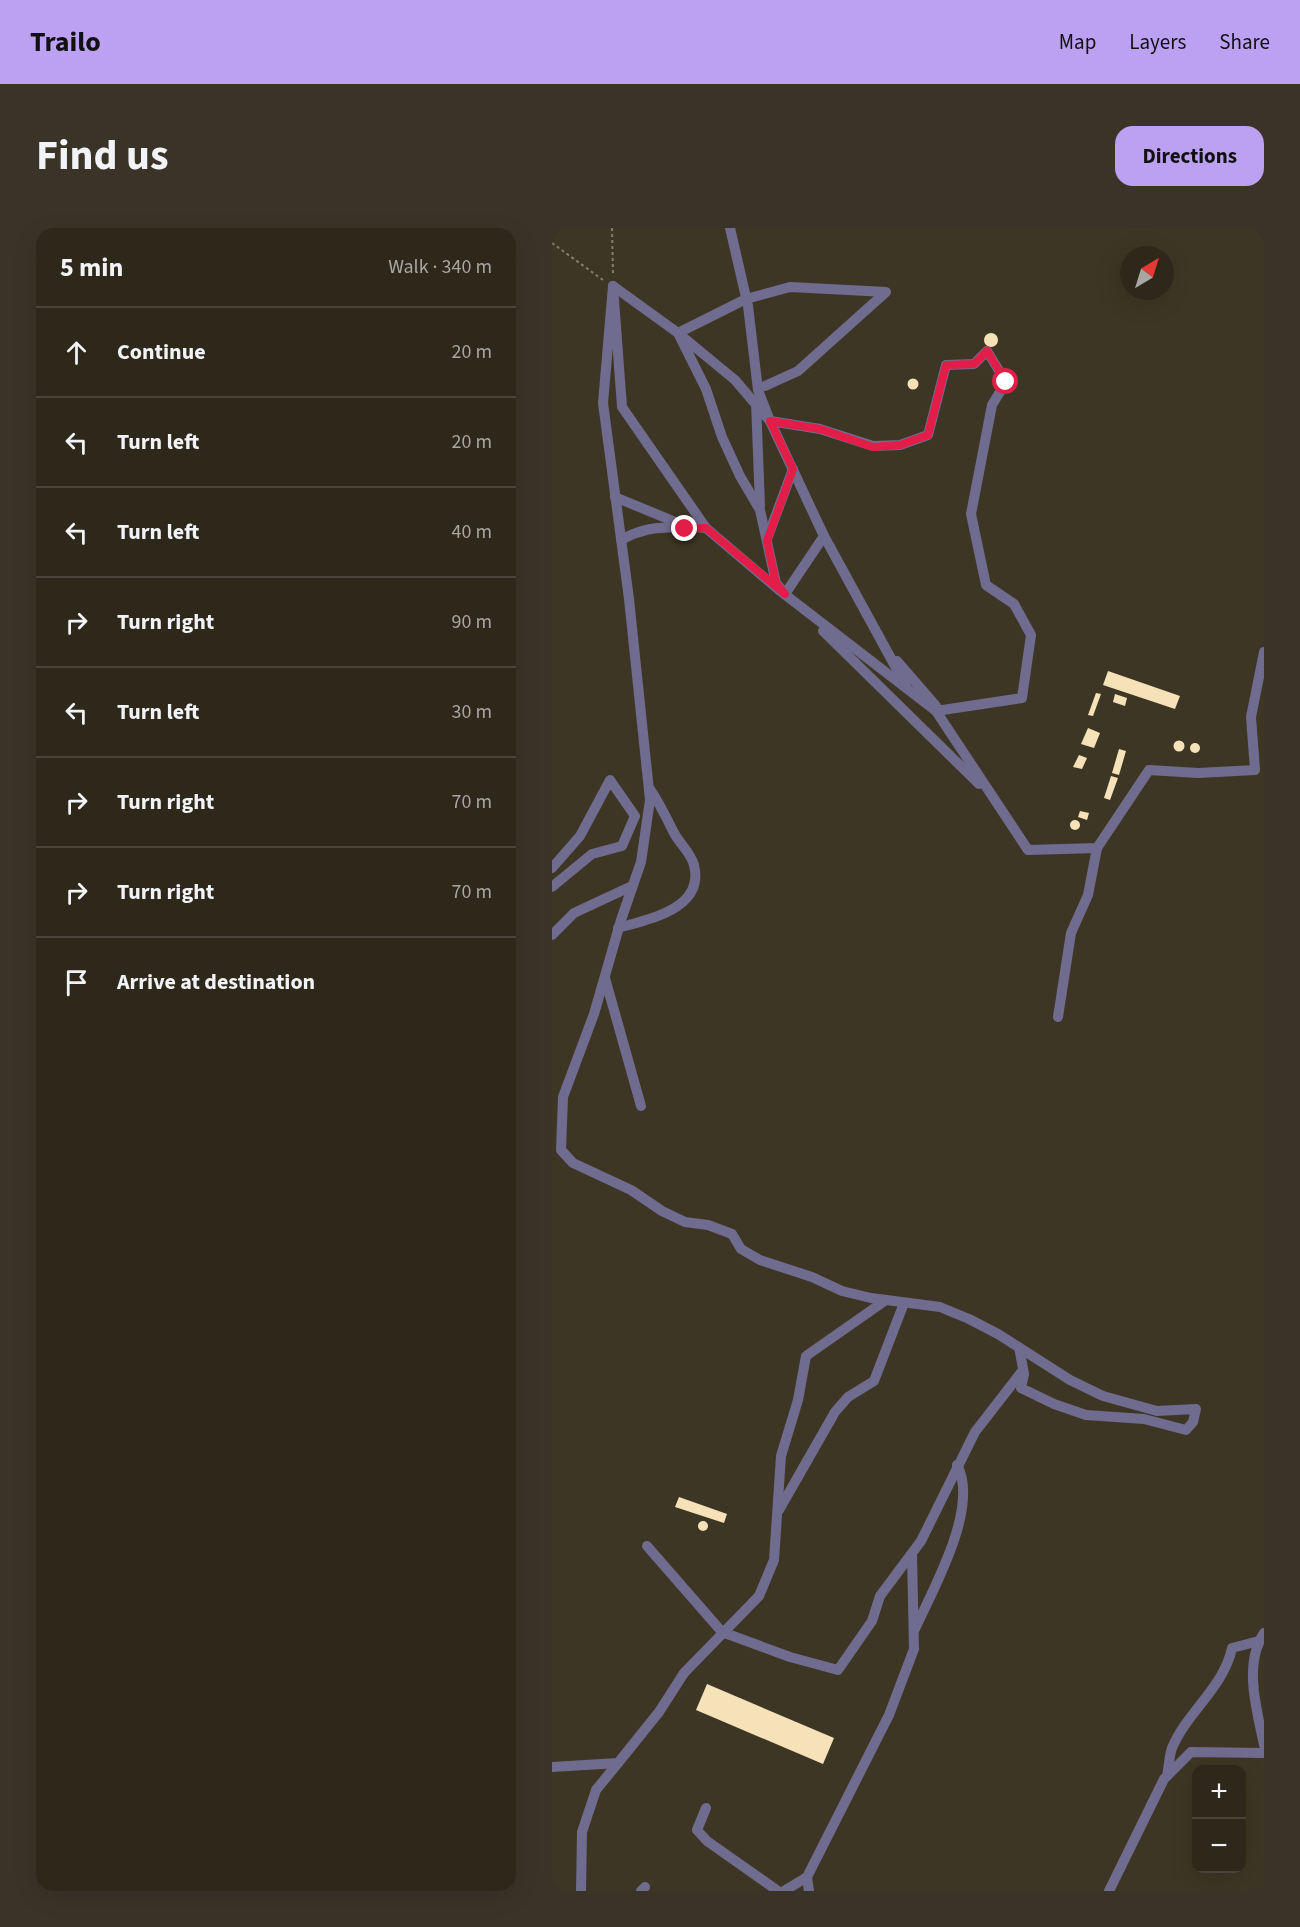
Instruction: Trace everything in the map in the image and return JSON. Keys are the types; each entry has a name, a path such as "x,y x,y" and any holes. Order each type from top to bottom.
{"street":[{"path":"730,228 746,299 758,390 770,421 824,536 908,689"},
{"path":"613,286 706,354 756,401 770,421 820,429 873,447 900,445 928,435 946,365 974,364 987,351 1006,382 992,405 971,514 986,585 1014,604 1031,635 1022,698 938,711 786,596 706,528 622,407 613,286"},
{"path":"613,286 603,403 650,800 641,862 618,928 605,978 563,1097 561,1150 573,1163 630,1190 662,1212 685,1222 708,1225 732,1234 741,1249 760,1260 812,1277 842,1291 885,1300 940,1307 969,1319 1019,1347 1070,1380 1103,1396 1157,1411 1196,1409 1193,1422 1186,1430 1144,1419 1086,1415 1054,1404 1021,1388 1023,1370 1019,1347"},
{"path":"678,333 746,299 790,287 886,292 798,371 765,386"},
{"path":"678,333 706,389 722,437 740,476 760,510"},
{"path":"756,401 760,510 776,583 786,596 994,799"},
{"path":"767,541 793,469"},
{"path":"615,497 685,526 706,528"},
{"path":"621,540 634,532 664,527 693,527"},
{"path":"786,596 824,536"},
{"path":"883,644 938,711 1028,850 1097,848"},
{"path":"1058,1017 1071,933 1088,895 1097,848 1149,770 1198,773 1255,770 1251,717 1264,652"},
{"path":"552,887 592,854 622,846 636,816 610,780 580,836 553,866"},
{"path":"618,928 658,916 687,900 695,882 694,864 675,834 665,810 648,787"},
{"path":"552,935 574,913 632,886"},
{"path":"605,978 641,1107"},
{"path":"581,1891 582,1832 596,1790 659,1713 684,1673 759,1596 774,1560 781,1456 798,1400 806,1356 885,1300"},
{"path":"778,1513 835,1412 848,1397 874,1382 904,1303"},
{"path":"647,1546 722,1632 790,1658 838,1670 872,1621 880,1596 921,1541 975,1432 1023,1370"},
{"path":"914,1632 949,1554 965,1496 963,1476 957,1465"},
{"path":"784,1891 807,1877 889,1715 914,1649 912,1554"},
{"path":"1261,1637 1255,1650 1253,1690 1264,1744"},
{"path":"1109,1891 1167,1776 1172,1748 1220,1678 1229,1661 1232,1648 1261,1637"},
{"path":"1167,1776 1191,1752 1264,1754"},
{"path":"552,1767 618,1763"},
{"path":"706,1809 697,1830 707,1841 778,1891"},
{"path":"807,1877 809,1891"}],"path":[{"path":"612,228 613,286"},
{"path":"552,243 613,286"}],"building":[{"path":"991,333 996,335 998,340 996,345 991,347 986,345 984,340 986,335"},
{"path":"913,378 919,384 913,390 907,384"},
{"path":"1108,671 1180,696 1175,709 1103,685"},
{"path":"1096,693 1101,694 1093,716 1088,715"},
{"path":"1115,694 1127,698 1125,706 1113,702"},
{"path":"1088,728 1100,733 1094,748 1081,744"},
{"path":"1179,741 1183,742 1183,750 1179,751 1175,750 1174,746 1175,742"},
{"path":"1195,743 1199,744 1199,752 1195,753 1191,752 1190,748 1191,744"},
{"path":"1119,749 1126,751 1119,775 1112,773"},
{"path":"1079,755 1087,758 1082,769 1073,767"},
{"path":"1111,776 1118,778 1110,800 1104,798"},
{"path":"1080,811 1089,813 1087,820 1078,817"},
{"path":"1075,820 1079,821 1079,829 1075,830 1071,829 1070,825 1071,821"},
{"path":"679,1497 727,1514 724,1523 675,1507"},
{"path":"703,1521 708,1526 703,1531 698,1526"},
{"path":"707,1684 834,1738 823,1764 696,1710"}],"route":[{"path":"685,529 706,528 785,594 776,583 767,541 793,469 770,421 820,429 873,447 900,445 928,435 946,365 974,364 987,351 1006,382"}]}
